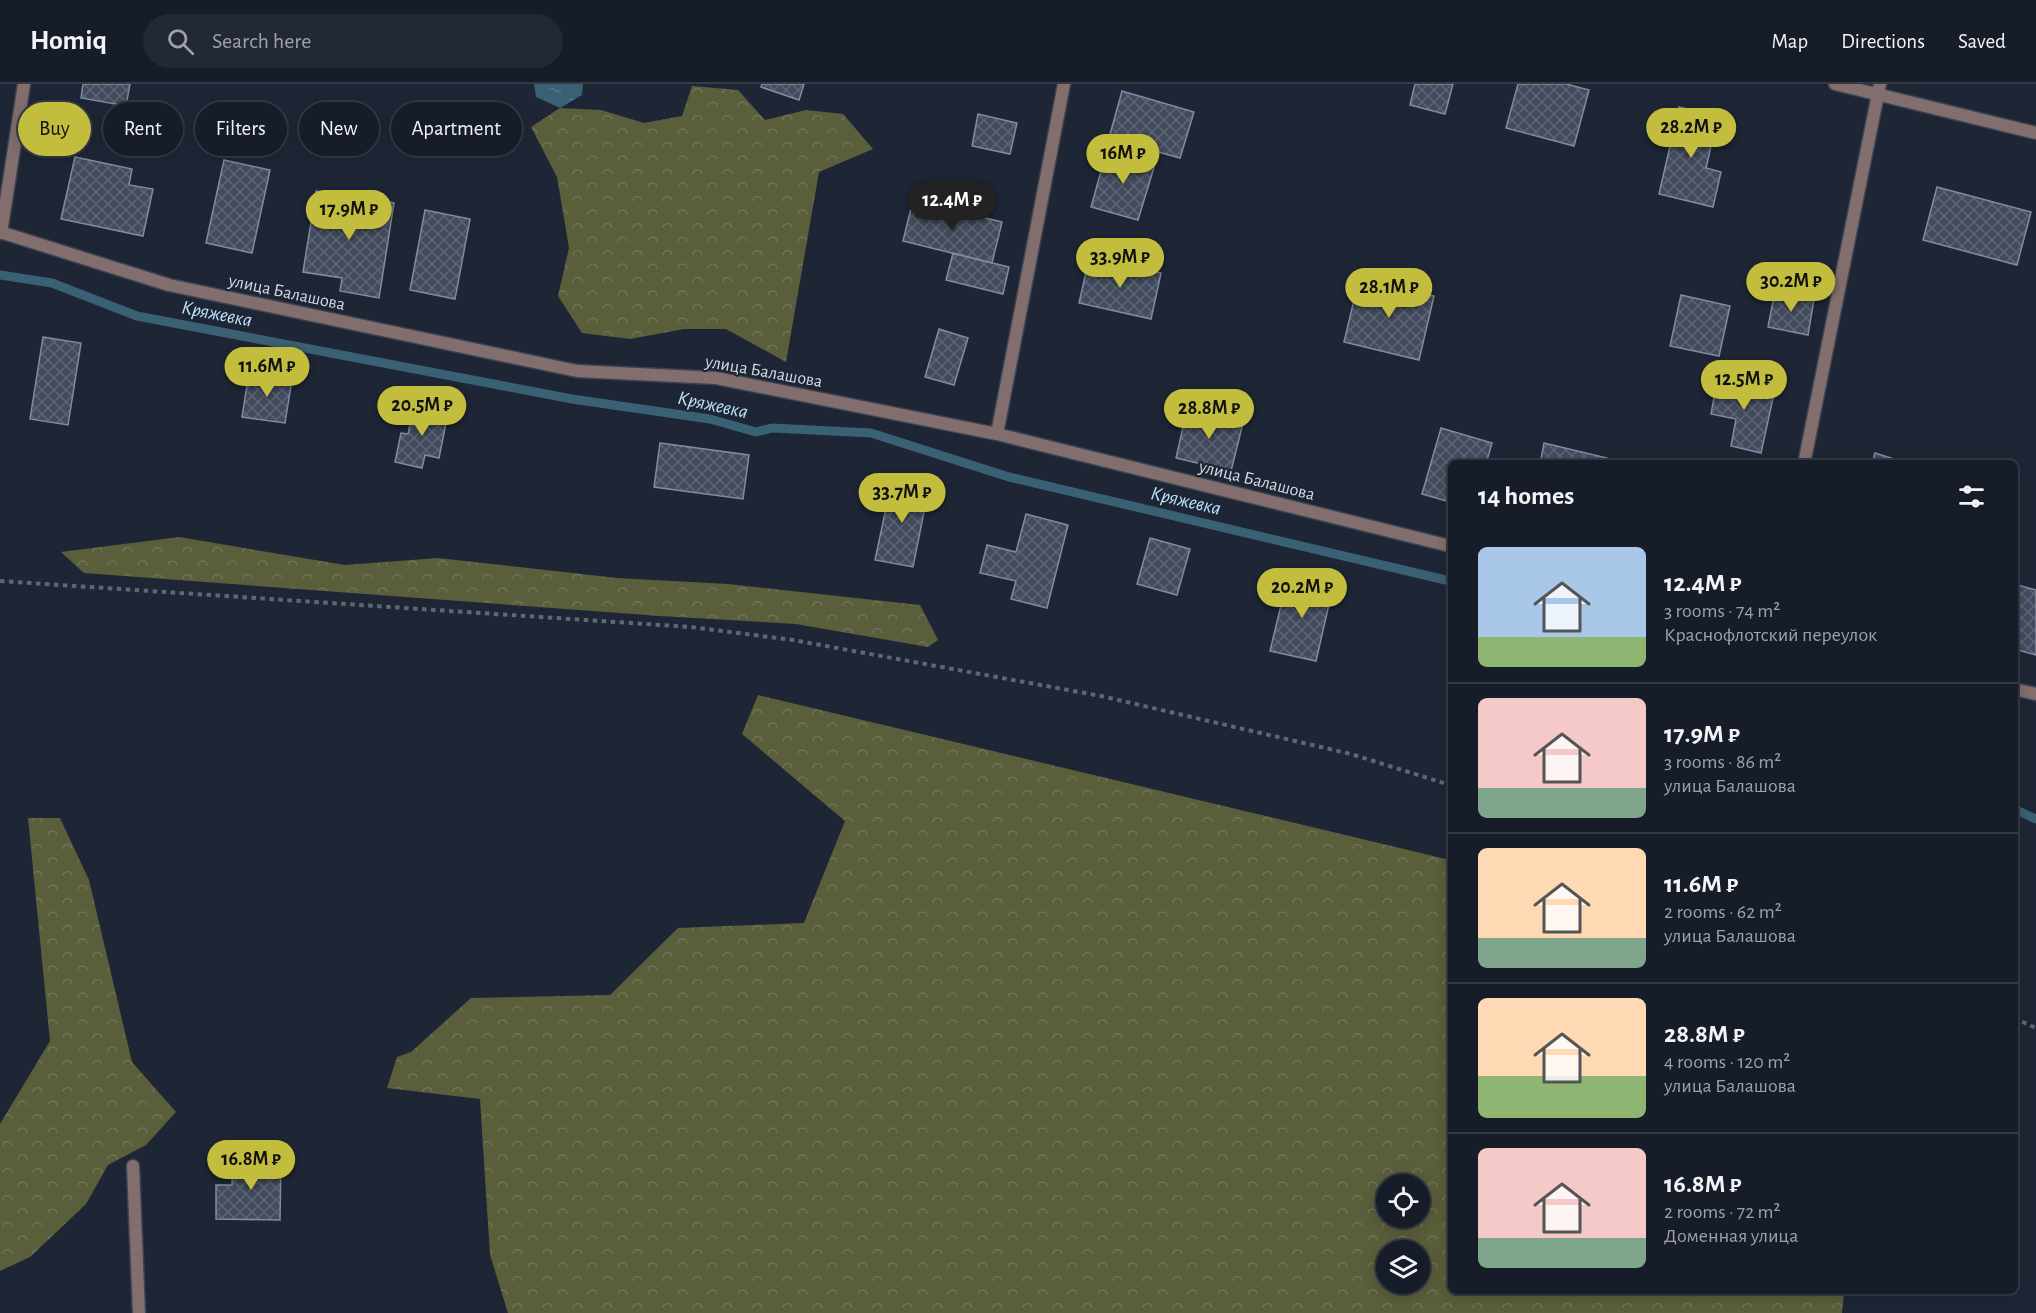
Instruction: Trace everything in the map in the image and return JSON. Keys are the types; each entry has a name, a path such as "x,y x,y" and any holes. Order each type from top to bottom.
{"street":[{"path":"1,233 24,84"},
{"path":"997,434 1064,84"},
{"path":"1836,84 1879,89 2036,133"},
{"path":"1805,460 1879,89"},
{"name":"улица Балашова","path":"1,233 169,285 577,371 716,378 997,434 1448,546"},
{"path":"2018,690 2036,694"},
{"path":"133,1166 139,1313"}],"path":[{"path":"0,581 691,627 783,638 1165,710 1351,754 1448,784"},
{"path":"2018,1020 2036,1028"}],"green space":[{"path":"692,86 738,90 765,120 806,110 843,114 873,149 819,172 786,362 726,329 684,329 630,339 582,333 558,296 569,248 557,177 531,127 560,108 601,110 644,123 682,116"},
{"path":"179,537 345,565 438,558 617,578 728,584 920,605 938,640 928,647 796,624 84,573 61,552"},
{"path":"758,695 1448,860 1448,1294 1844,1294 1842,1313 508,1313 490,1255 480,1099 387,1088 397,1057 411,1052 471,998 610,995 678,928 804,923 845,821 742,734"},
{"path":"28,818 60,818 89,880 132,1062 176,1112 146,1145 108,1165 86,1204 30,1257 0,1271 0,1124 50,1041"}],"water":[{"path":"534,84 583,84 582,95 560,108 536,97"}],"building":[{"path":"83,84 130,84 127,102 104,102 81,98"},
{"path":"762,84 804,84 799,100 761,87"},
{"path":"1415,84 1453,84 1445,114 1410,105"},
{"path":"1518,84 1566,84 1589,90 1574,146 1506,128"},
{"path":"1122,91 1194,112 1180,158 1109,138"},
{"path":"1679,107 1718,116 1706,168 1721,172 1713,207 1659,194"},
{"path":"978,114 1017,123 1010,154 972,146"},
{"path":"1107,150 1155,164 1138,220 1091,207"},
{"path":"75,157 132,169 129,185 153,189 143,236 61,219"},
{"path":"224,160 270,170 252,253 206,243"},
{"path":"1937,187 2031,212 2017,265 1923,240"},
{"path":"316,191 394,203 379,298 340,291 342,278 303,272"},
{"path":"913,200 1002,222 992,263 903,241"},
{"path":"425,210 470,219 455,299 410,290"},
{"path":"953,253 1009,267 1003,294 946,280"},
{"path":"1089,259 1161,273 1151,319 1079,303"},
{"path":"1359,279 1434,296 1419,360 1344,342"},
{"path":"1775,291 1814,299 1808,335 1768,327"},
{"path":"1681,295 1730,306 1719,356 1670,346"},
{"path":"939,329 968,338 954,385 925,377"},
{"path":"43,337 81,343 68,425 30,419"},
{"path":"249,372 292,379 285,423 242,417"},
{"path":"1718,377 1775,389 1761,453 1731,446 1736,419 1711,414"},
{"path":"414,406 448,413 439,458 425,455 422,468 395,462 401,433 408,434"},
{"path":"1187,410 1243,423 1231,471 1176,458"},
{"path":"1441,428 1492,443 1487,460 1448,460 1448,501 1422,494"},
{"path":"660,443 749,455 743,499 654,487"},
{"path":"1544,443 1607,458 1607,460 1541,460"},
{"path":"1875,453 1897,460 1873,460"},
{"path":"892,480 929,487 913,567 875,560"},
{"path":"1026,514 1068,525 1047,608 1011,599 1016,581 980,573 987,545 1016,552"},
{"path":"1150,538 1190,549 1177,595 1137,584"},
{"path":"1288,576 1333,587 1316,661 1270,651"},
{"path":"2018,585 2036,590 2036,655 2018,650"},
{"path":"233,1157 281,1158 280,1220 216,1219 216,1185 232,1185"}],"waterway":[{"name":"Кряжевка","path":"0,275 52,283 137,316 572,399 710,419 756,432 772,428 871,433 1009,477 1448,581"},
{"name":"Кряжевка","path":"2018,811 2036,819"}]}
